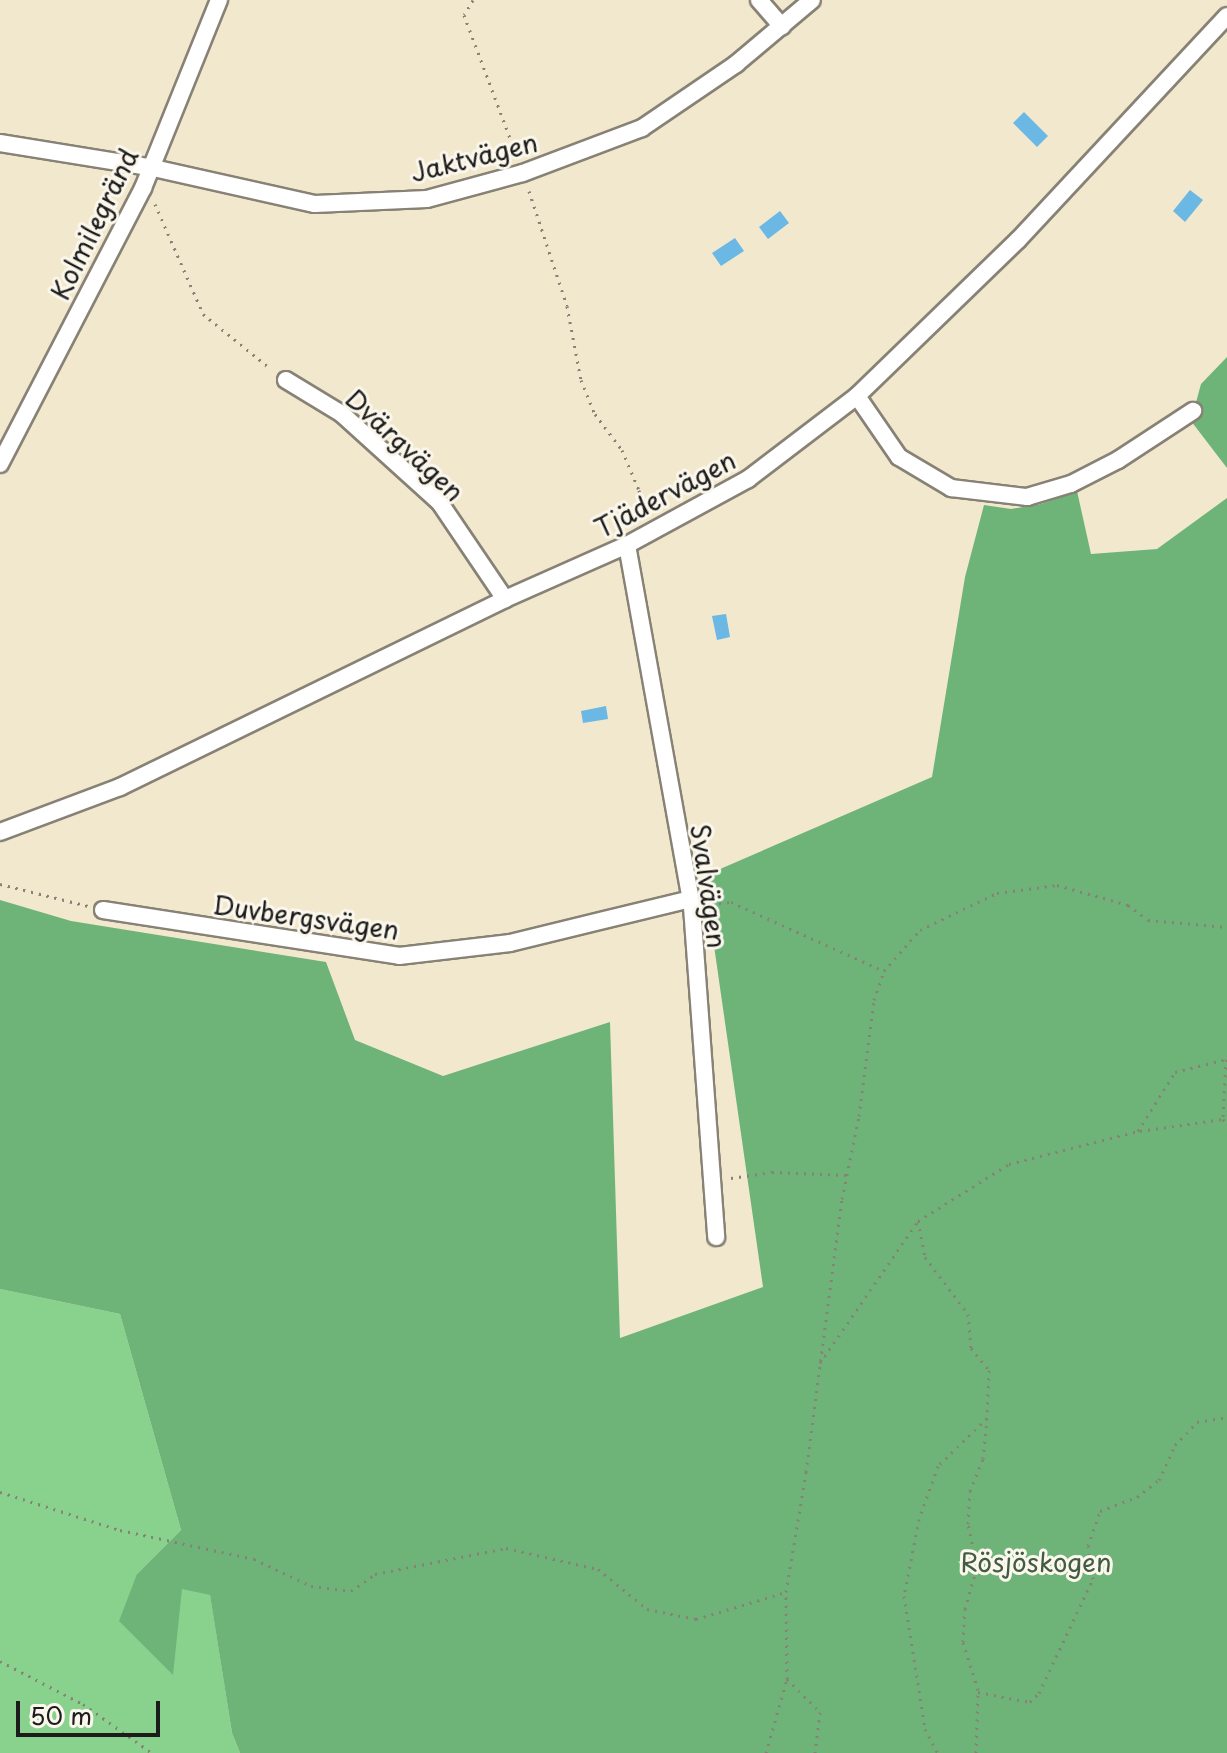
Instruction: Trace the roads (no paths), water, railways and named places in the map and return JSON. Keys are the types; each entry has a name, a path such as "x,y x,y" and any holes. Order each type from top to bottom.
{"street":[{"name":"Kolmilegränd","path":"0,464 143,188 219,0"},
{"path":"759,0 782,26"},
{"name":"Jaktvägen","path":"0,143 149,167 315,204 427,199 523,173 642,128 736,64 812,0"},
{"name":"Tjädervägen","path":"0,832 120,787 505,599 627,545 748,479 857,396 1018,240 1174,77 1227,16"},
{"name":"Dvärgvägen","path":"286,380 342,414 440,503 505,599"},
{"path":"857,396 899,457 951,488 1027,497 1071,484 1118,460 1193,411"},
{"name":"Svalvägen","path":"627,545 691,903 716,1237"},
{"name":"Duvbergsvägen","path":"103,910 399,956 510,943 691,903"}],"water":[{"path":"1024,112 1048,136 1037,147 1013,123"},
{"path":"1190,190 1203,200 1185,222 1173,211"},
{"path":"780,211 789,223 768,239 759,227"},
{"path":"735,238 744,251 721,266 712,253"},
{"path":"726,614 730,637 717,640 712,616"},
{"path":"606,706 608,719 583,723 581,711"}],"park label":[{"name":"Rösjöskogen","path":"1036,1562"}]}
